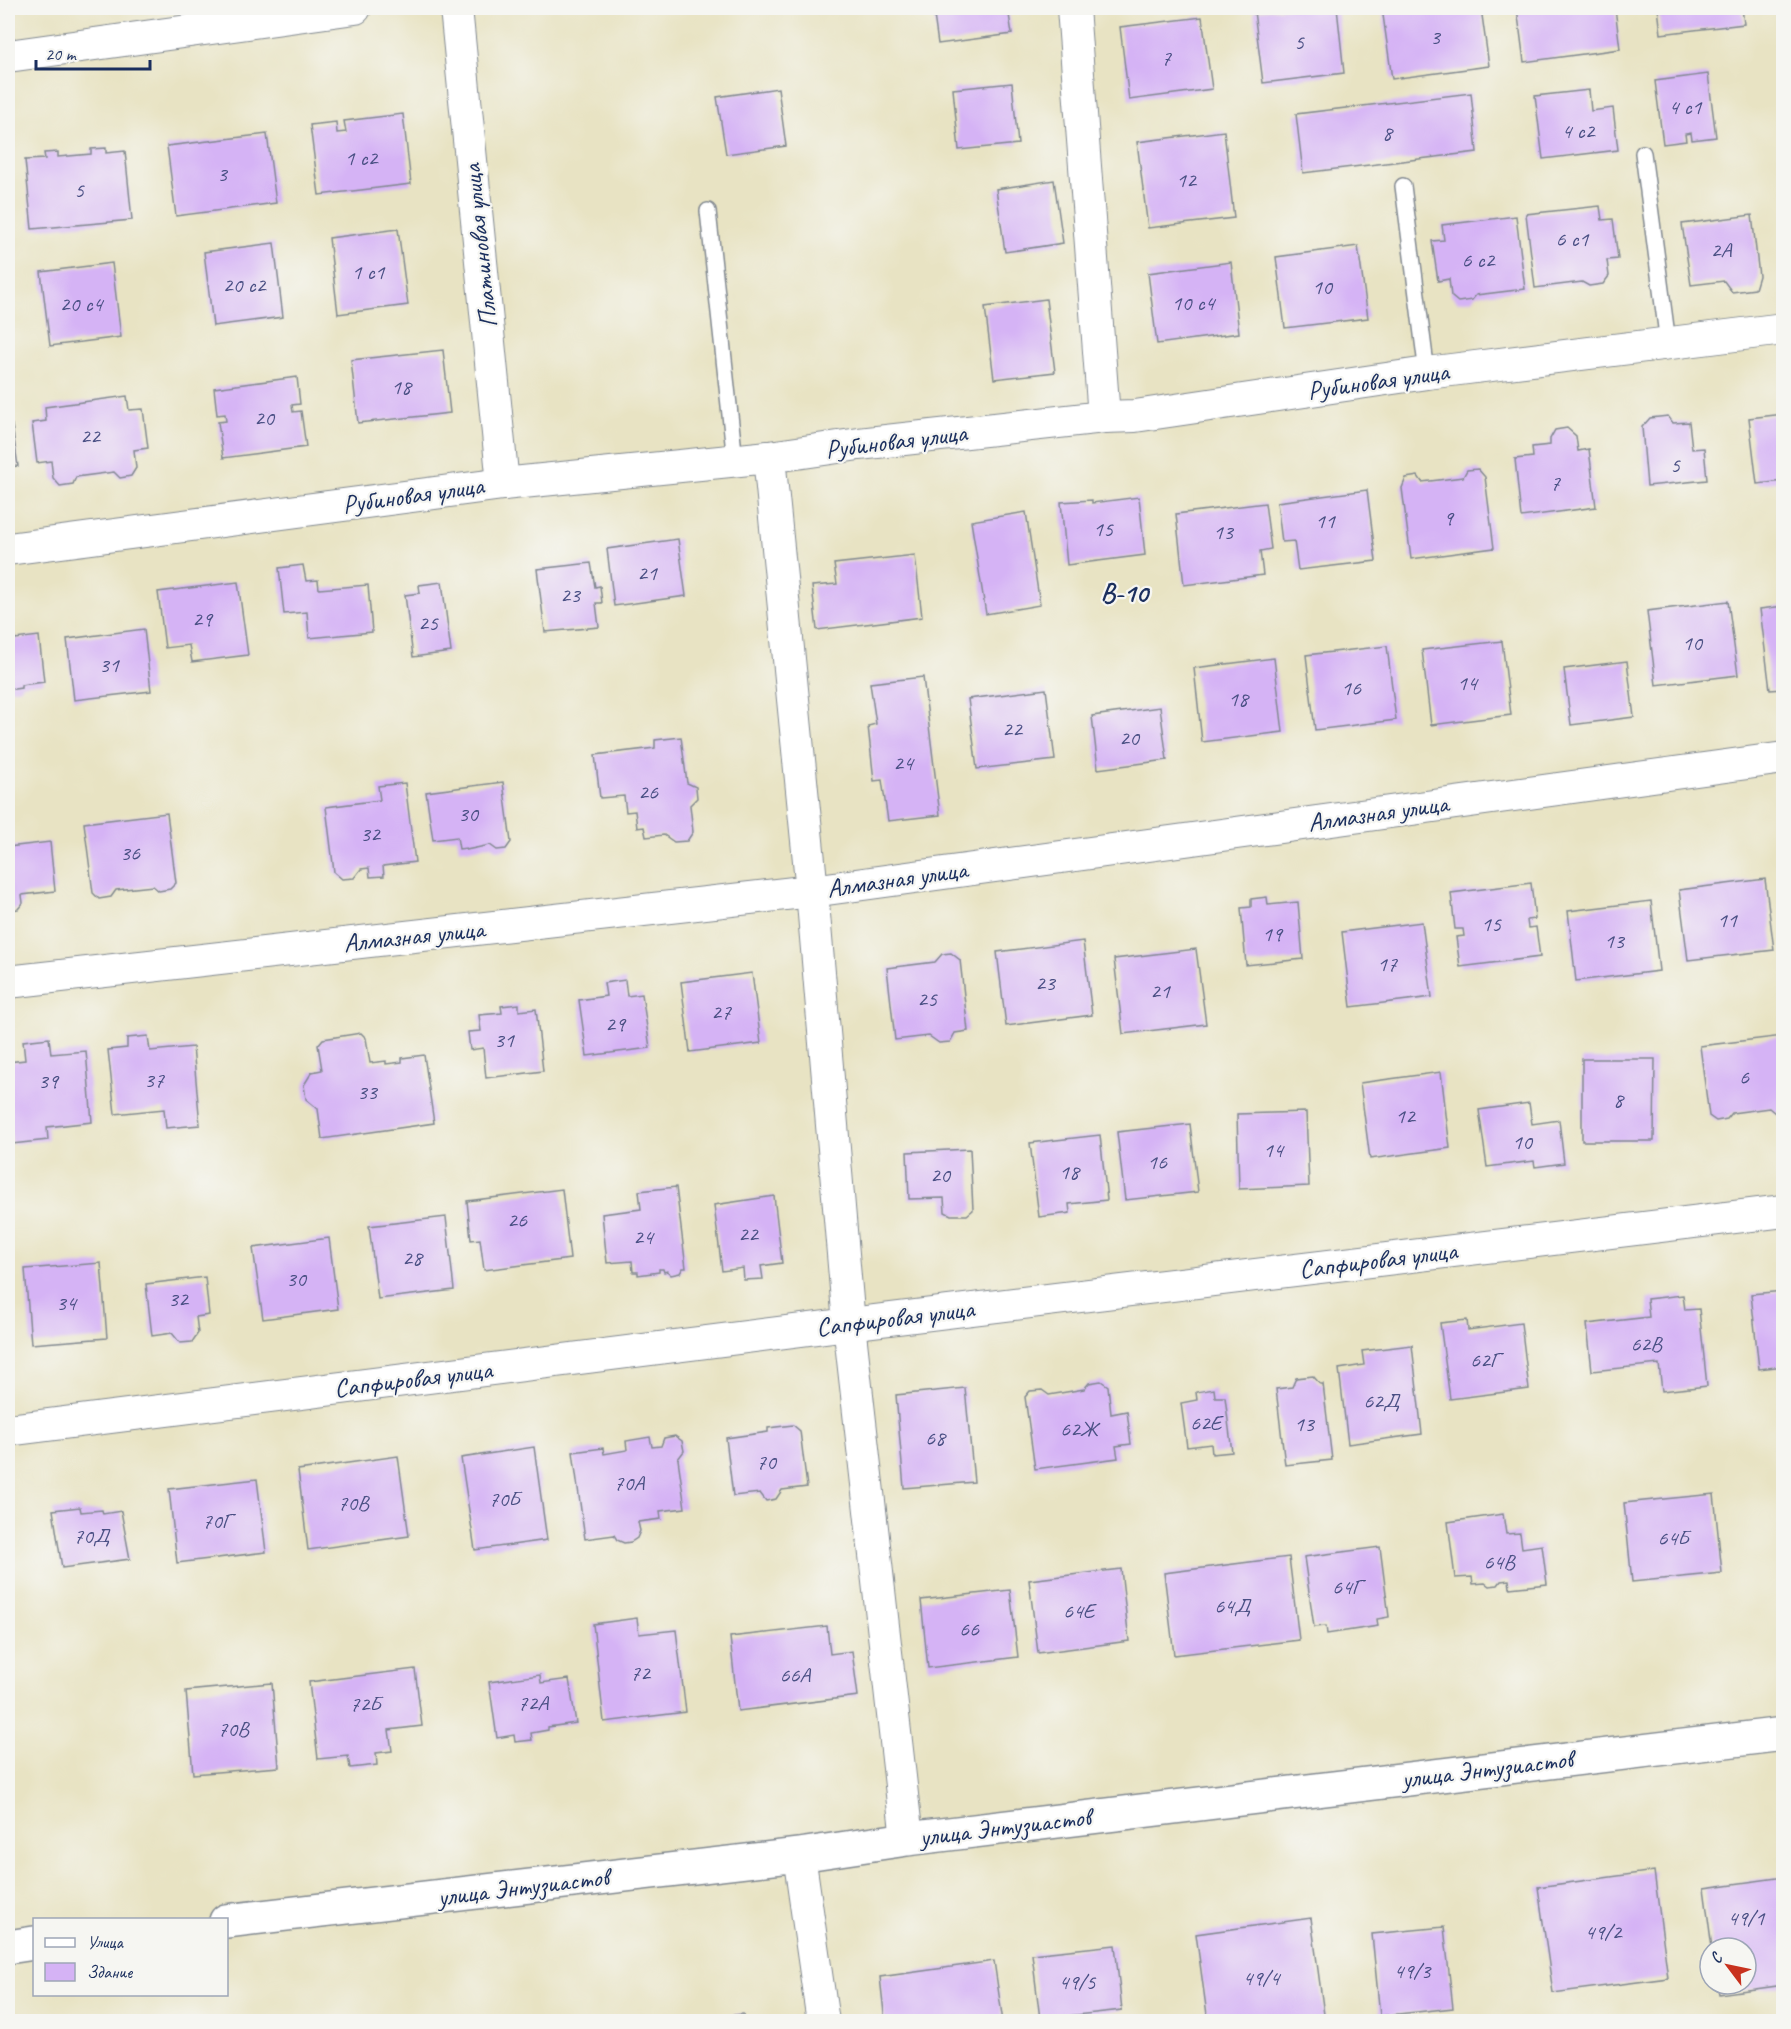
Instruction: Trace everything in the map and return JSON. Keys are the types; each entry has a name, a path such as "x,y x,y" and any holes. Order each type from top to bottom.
{"street":[{"path":"8,56 355,8"},
{"name":"Платиновая улица","path":"456,8 503,483"},
{"path":"1073,8 1104,417"},
{"name":"Рубиновая улица","path":"8,549 503,483 735,461 859,444 1104,417 1135,416 1427,373 1784,329"},
{"path":"769,457 812,891 849,1324 907,1839"},
{"name":"Алмазная улица","path":"8,982 812,891 1784,758"},
{"name":"Сапфировая улица","path":"8,1430 849,1324 1784,1211"},
{"name":"улица Энтузиастов","path":"228,1921 799,1855 907,1839 1784,1734"},
{"path":"799,1855 823,2022"},
{"path":"8,1947 33,1943"}],"lane":[{"path":"1643,153 1668,343"},
{"path":"1403,186 1427,373"},
{"path":"708,211 735,461"}],"building":[{"path":"933,8 1008,8 1012,34 938,44"},
{"path":"1286,8 1337,8 1344,73 1263,83 1254,11"},
{"path":"1382,8 1481,8 1489,66 1392,79"},
{"path":"1517,8 1615,8 1620,49 1524,62"},
{"path":"1658,8 1742,8 1744,24 1661,34"},
{"path":"1202,17 1212,89 1129,100 1120,27"},
{"path":"1708,74 1716,137 1692,140 1691,133 1685,134 1686,141 1663,144 1655,81"},
{"path":"1012,83 1018,144 959,150 953,89"},
{"path":"778,88 786,146 726,154 717,97"},
{"path":"1589,90 1591,111 1613,108 1618,150 1543,159 1535,96"},
{"path":"1471,93 1477,152 1303,173 1296,114"},
{"path":"403,114 411,184 319,195 310,125 336,122 337,133 346,132 344,121"},
{"path":"1224,131 1234,218 1148,228 1137,142"},
{"path":"267,134 276,203 176,216 167,146"},
{"path":"106,148 106,153 125,151 132,220 32,229 25,160 45,159 44,153 58,152 58,157 91,154 91,149"},
{"path":"1054,180 1063,243 1005,252 996,189"},
{"path":"1600,206 1602,220 1613,219 1618,259 1607,260 1609,276 1603,284 1589,286 1582,282 1535,288 1526,214"},
{"path":"1752,215 1759,276 1755,289 1732,292 1724,281 1691,285 1682,224"},
{"path":"1516,216 1525,289 1476,295 1472,300 1458,302 1451,296 1449,279 1438,281 1432,241 1444,240 1442,225"},
{"path":"398,229 408,305 338,314 329,238"},
{"path":"274,243 283,317 213,326 204,252"},
{"path":"1358,246 1368,318 1285,328 1276,257"},
{"path":"1231,262 1239,333 1157,344 1148,273"},
{"path":"112,263 121,337 50,346 41,272"},
{"path":"1046,299 1055,372 994,379 985,307"},
{"path":"443,350 450,413 358,423 351,360"},
{"path":"297,377 300,404 292,405 293,412 301,411 306,447 223,458 218,422 226,421 225,414 217,415 214,388"},
{"path":"127,396 129,410 143,409 148,448 134,450 136,468 131,476 120,478 114,472 76,477 73,484 60,486 53,478 51,461 37,463 32,423 46,421 45,407"},
{"path":"1784,414 1784,481 1757,484 1749,418"},
{"path":"1668,416 1673,423 1689,422 1692,449 1704,448 1707,480 1647,486 1642,427 1650,418"},
{"path":"12,425 18,466 8,467 8,426"},
{"path":"1567,428 1576,436 1578,451 1589,449 1596,507 1521,517 1515,459 1533,457 1532,447 1550,445 1550,439 1555,430"},
{"path":"1478,469 1485,477 1494,548 1411,559 1402,488 1406,478 1418,476 1422,482 1463,477 1467,470"},
{"path":"1367,490 1376,561 1298,570 1294,541 1282,542 1277,502"},
{"path":"1139,497 1145,555 1067,565 1061,502 1092,500 1092,503"},
{"path":"1265,503 1271,549 1260,551 1263,575 1184,585 1176,514"},
{"path":"1026,512 1040,605 986,614 971,521"},
{"path":"678,539 686,596 614,606 607,549"},
{"path":"915,555 922,617 817,630 812,586 837,584 834,564"},
{"path":"591,563 595,587 600,586 602,603 596,603 599,627 545,632 537,569"},
{"path":"303,565 306,581 318,580 319,589 368,585 372,632 309,638 307,612 284,614 279,568"},
{"path":"238,582 248,655 192,662 189,645 165,648 158,592"},
{"path":"442,582 451,652 413,657 405,595 420,593 419,585"},
{"path":"1728,601 1738,675 1656,685 1647,611"},
{"path":"1784,606 1784,689 1770,690 1760,609"},
{"path":"144,629 151,691 74,700 67,639"},
{"path":"14,634 15,639 39,636 44,682 21,685 21,688 8,690 8,635"},
{"path":"1502,641 1511,715 1431,725 1422,650"},
{"path":"1387,646 1396,720 1315,730 1306,655"},
{"path":"1274,658 1283,732 1202,742 1194,668"},
{"path":"1627,661 1634,717 1571,725 1564,669"},
{"path":"923,677 940,815 888,821 882,780 874,781 868,726 876,724 870,683"},
{"path":"1046,689 1055,760 977,769 968,699"},
{"path":"1160,707 1167,760 1098,769 1092,716"},
{"path":"681,737 687,783 696,787 697,798 690,805 693,832 687,841 674,842 664,835 646,837 644,827 637,828 635,811 626,812 624,796 600,798 595,755 655,748 655,740"},
{"path":"503,782 511,842 506,849 497,850 490,845 466,850 466,848 459,849 457,837 433,840 426,792"},
{"path":"405,783 415,862 383,866 384,876 370,877 369,868 361,869 354,878 342,879 334,872 326,807 380,800 378,786"},
{"path":"167,813 176,883 170,889 159,891 153,886 116,890 111,897 99,899 93,893 84,823"},
{"path":"50,842 55,891 22,895 23,903 18,909 10,910 11,914 8,914 8,847"},
{"path":"1765,879 1774,950 1688,960 1679,890"},
{"path":"1531,883 1535,919 1527,920 1528,928 1536,927 1540,957 1460,967 1456,937 1464,936 1463,929 1455,929 1451,893"},
{"path":"1267,897 1268,905 1298,902 1303,959 1246,965 1241,908 1251,907 1251,899"},
{"path":"1651,901 1659,971 1576,981 1568,911"},
{"path":"1422,922 1432,997 1351,1007 1342,932"},
{"path":"1083,941 1092,1015 1006,1026 997,952"},
{"path":"1196,949 1206,1024 1123,1034 1114,959"},
{"path":"951,953 960,960 968,1031 955,1033 950,1042 939,1043 929,1036 895,1040 887,968 935,962 942,954"},
{"path":"752,973 761,1043 690,1052 681,982"},
{"path":"625,980 627,996 642,994 650,1048 587,1056 579,1000 606,996 604,983"},
{"path":"519,1004 519,1011 536,1009 543,1071 486,1078 483,1048 470,1050 468,1032 481,1031 479,1015 502,1013 501,1006"},
{"path":"361,1033 366,1038 370,1063 402,1062 402,1058 424,1055 434,1123 322,1139 318,1109 306,1099 304,1085 312,1072 322,1070 318,1045 323,1039"},
{"path":"148,1036 150,1051 193,1047 200,1125 166,1128 164,1109 115,1114 108,1050 127,1048 127,1038"},
{"path":"1783,1036 1784,1112 1775,1113 1769,1108 1732,1113 1727,1119 1716,1121 1709,1116 1700,1046"},
{"path":"49,1038 51,1054 86,1051 92,1122 47,1127 48,1140 12,1144 8,1100 8,1062 25,1060 23,1041"},
{"path":"1582,1059 1655,1059 1654,1141 1582,1141"},
{"path":"1441,1072 1450,1148 1370,1159 1360,1083"},
{"path":"1529,1103 1532,1124 1559,1120 1564,1163 1535,1167 1534,1161 1487,1167 1479,1110"},
{"path":"1306,1112 1309,1186 1239,1189 1237,1114"},
{"path":"1190,1124 1198,1192 1125,1200 1117,1132"},
{"path":"1100,1135 1107,1200 1069,1204 1070,1213 1039,1217 1030,1143"},
{"path":"970,1149 973,1210 967,1215 951,1215 945,1212 944,1198 909,1199 907,1152"},
{"path":"676,1187 686,1268 683,1268 680,1273 671,1275 659,1269 659,1272 638,1275 638,1272 633,1272 632,1261 607,1263 602,1214 641,1209 639,1191"},
{"path":"562,1189 570,1259 484,1270 480,1239 471,1240 467,1201"},
{"path":"774,1196 782,1263 761,1266 763,1279 744,1280 743,1268 722,1271 714,1205"},
{"path":"446,1217 454,1290 378,1299 369,1226"},
{"path":"329,1238 338,1309 263,1319 253,1248"},
{"path":"101,1263 107,1338 31,1344 25,1269"},
{"path":"205,1277 209,1315 196,1317 198,1333 192,1342 180,1343 172,1333 152,1336 146,1284"},
{"path":"1784,1291 1784,1366 1759,1369 1751,1294"},
{"path":"1683,1295 1685,1310 1699,1309 1707,1386 1662,1391 1659,1364 1592,1371 1587,1324 1649,1317 1647,1299"},
{"path":"1467,1320 1468,1330 1521,1323 1529,1389 1450,1399 1440,1323"},
{"path":"1412,1345 1422,1434 1348,1444 1339,1369 1364,1365 1362,1351"},
{"path":"1313,1376 1320,1384 1323,1384 1332,1460 1285,1465 1276,1389 1292,1387 1296,1378"},
{"path":"1101,1381 1108,1386 1111,1414 1127,1411 1131,1444 1116,1446 1118,1458 1035,1469 1025,1397 1030,1391 1042,1390 1049,1395 1084,1389 1089,1383"},
{"path":"965,1388 974,1482 904,1488 896,1395"},
{"path":"1214,1389 1215,1397 1225,1397 1232,1452 1212,1454 1211,1444 1187,1447 1181,1403 1197,1400 1196,1392"},
{"path":"793,1425 800,1431 807,1487 782,1490 776,1499 766,1501 760,1493 733,1496 726,1438 768,1432 768,1428"},
{"path":"675,1436 682,1441 684,1451 678,1459 685,1508 660,1511 661,1519 638,1522 640,1531 637,1538 631,1542 624,1543 617,1540 614,1535 585,1539 573,1452 603,1448 604,1454 627,1450 626,1441 650,1437 652,1447 661,1446 664,1438"},
{"path":"534,1447 547,1540 475,1550 461,1458"},
{"path":"398,1456 409,1536 308,1550 298,1470"},
{"path":"257,1479 266,1552 177,1563 169,1489"},
{"path":"1714,1494 1722,1573 1632,1582 1624,1503"},
{"path":"80,1507 81,1512 102,1510 103,1514 121,1511 130,1559 62,1568 53,1510"},
{"path":"1503,1514 1506,1534 1520,1533 1522,1548 1542,1545 1547,1584 1510,1588 1509,1580 1489,1586 1485,1583 1473,1584 1472,1577 1455,1578 1448,1522"},
{"path":"1380,1547 1389,1617 1377,1619 1378,1626 1327,1634 1326,1626 1314,1627 1304,1557"},
{"path":"1289,1557 1299,1640 1174,1655 1164,1573"},
{"path":"1121,1569 1129,1641 1038,1653 1029,1580"},
{"path":"1010,1590 1018,1657 928,1668 921,1600"},
{"path":"637,1618 639,1634 676,1630 686,1712 604,1722 593,1624"},
{"path":"827,1626 830,1654 852,1651 858,1696 738,1711 730,1637"},
{"path":"415,1669 422,1726 389,1730 392,1751 376,1753 377,1765 350,1768 348,1756 318,1759 309,1682"},
{"path":"540,1675 541,1683 569,1679 576,1723 548,1727 548,1730 531,1733 532,1740 515,1742 514,1735 497,1738 489,1682"},
{"path":"272,1683 279,1767 193,1774 186,1691"},
{"path":"1654,1871 1668,1978 1553,1993 1538,1887"},
{"path":"1784,1877 1784,1985 1758,1989 1758,1936 1710,1936 1704,1888"},
{"path":"1311,1918 1325,2022 1208,2022 1196,1934"},
{"path":"1444,1927 1453,2008 1380,2016 1372,1934"},
{"path":"1115,1945 1122,2010 1040,2019 1032,1954"},
{"path":"994,1961 1003,2022 885,2022 880,1977"},
{"path":"743,2014 744,2022 690,2022 690,2020"}],"district":[{"name":"В-10","path":"1124,593"}]}
